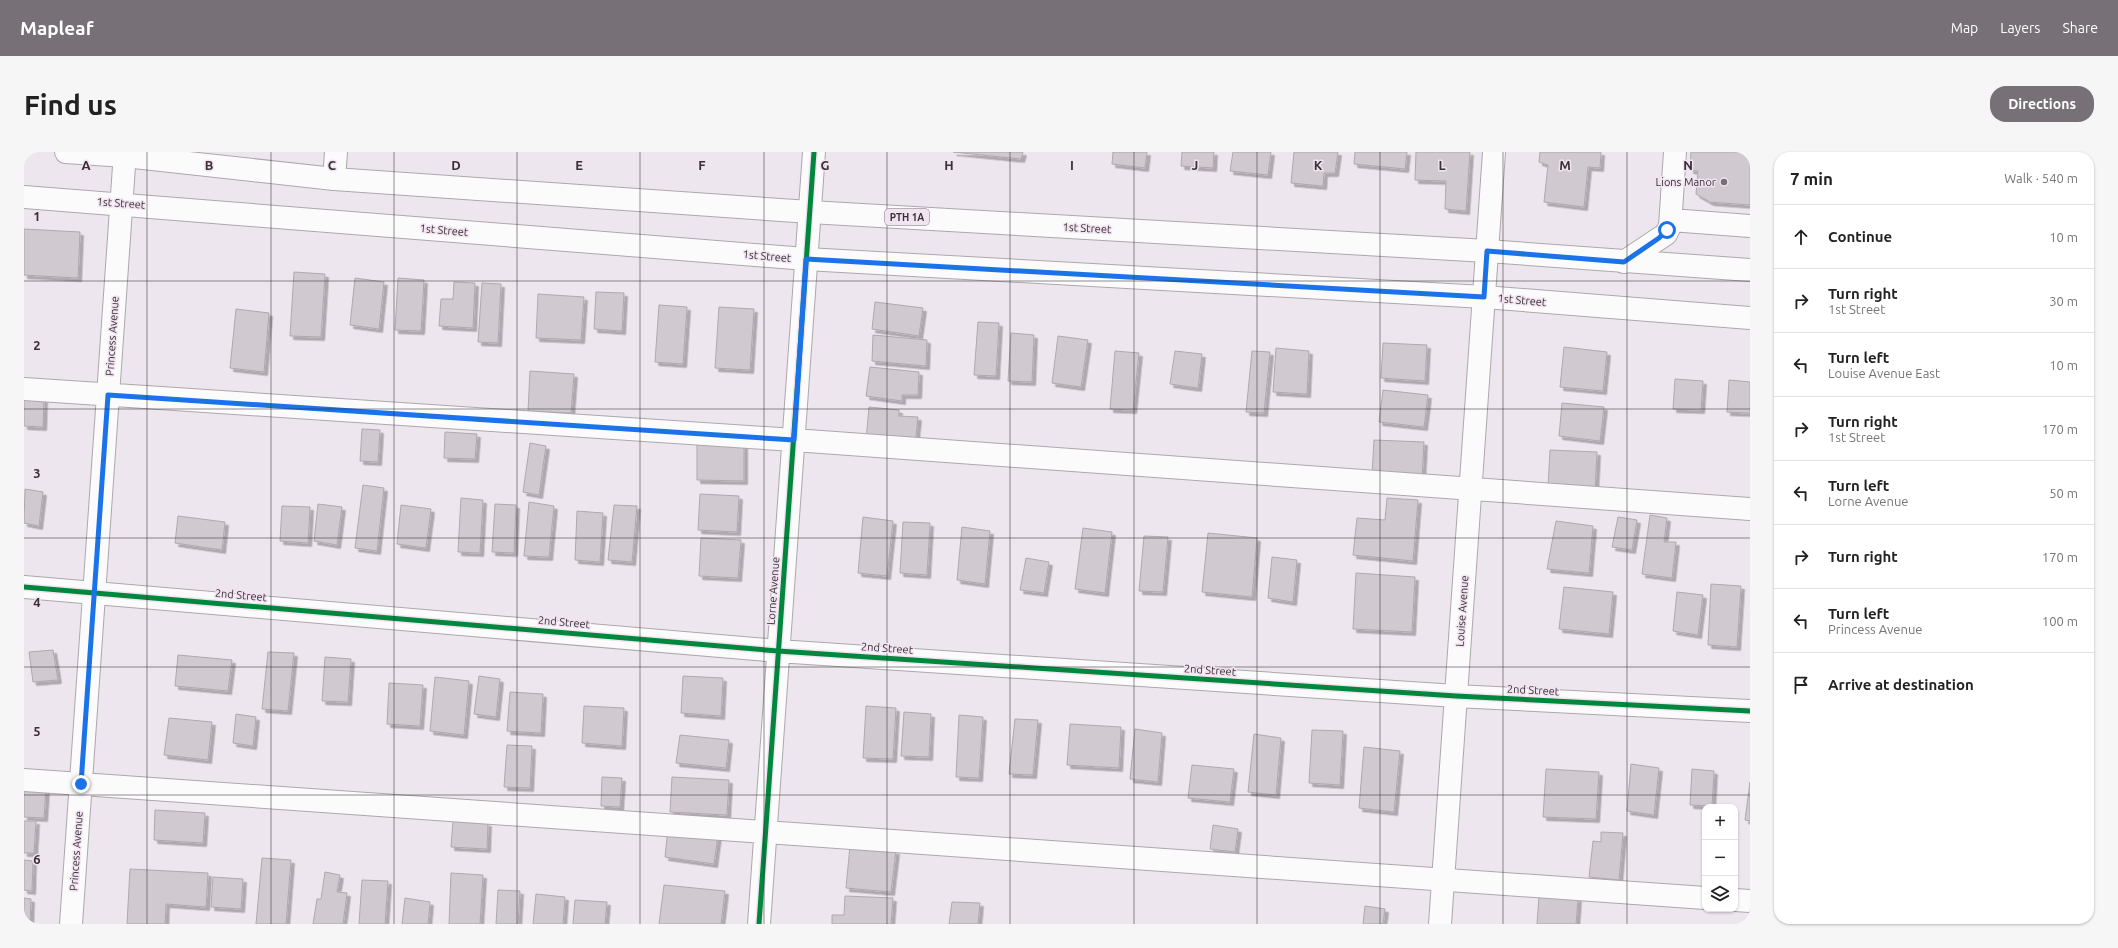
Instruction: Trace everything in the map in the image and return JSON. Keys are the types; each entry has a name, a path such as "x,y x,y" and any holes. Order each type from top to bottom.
{"street":[{"name":"1st Street","path":"66,152 125,154 334,179 810,212 1487,251 1750,270"},
{"path":"334,179 336,152"},
{"name":"Lorne Avenue","path":"759,924 814,152"},
{"name":"Louise Avenue","path":"1440,924 1494,152"},
{"path":"1624,262 1666,234 1671,220 1675,152"},
{"name":"Princess Avenue","path":"71,924 125,154"},
{"name":"1st Street","path":"24,196 806,259 1484,297 1750,318"},
{"path":"1671,220 1750,226"},
{"path":"24,389 794,440 1750,509"},
{"name":"2nd Street","path":"24,587 778,650 1456,696 1750,711"},
{"path":"24,780 1444,878 1702,898"},
{"path":"1738,900 1750,901"}],"building":[{"path":"953,152 1023,152 1021,159"},
{"path":"1113,152 1147,152 1145,168 1112,164"},
{"path":"1182,152 1214,152 1213,168 1181,166"},
{"path":"1233,152 1271,152 1268,175 1230,171"},
{"path":"1294,152 1338,152 1335,173 1324,173 1323,186 1291,183"},
{"path":"1355,152 1407,152 1405,169 1354,164"},
{"path":"1416,152 1470,152 1466,211 1445,209 1446,181 1415,180"},
{"path":"1540,152 1601,152 1600,168 1588,167 1584,207 1544,202 1548,165 1539,162"},
{"name":"Lions Manor","path":"1691,152 1750,152 1750,205 1710,202 1696,194 1698,171 1690,170"},
{"path":"24,229 80,232 78,278 24,275"},
{"path":"294,272 325,274 321,337 290,336"},
{"path":"355,278 384,282 379,329 350,325"},
{"path":"398,278 424,280 421,331 395,330"},
{"path":"454,282 475,283 473,328 439,326 441,299 453,299"},
{"path":"482,283 501,284 498,343 478,342"},
{"path":"596,292 624,293 622,331 594,329"},
{"path":"538,294 584,297 581,340 536,338"},
{"path":"875,302 923,308 919,336 872,329"},
{"path":"659,305 687,307 683,364 655,362"},
{"path":"719,307 754,309 750,370 715,368"},
{"path":"236,309 269,313 264,372 230,368"},
{"path":"978,322 999,323 996,376 974,375"},
{"path":"1011,333 1034,335 1032,382 1008,381"},
{"path":"873,335 927,340 926,366 872,361"},
{"path":"1058,336 1088,340 1081,387 1052,383"},
{"path":"1383,343 1427,345 1425,381 1381,378"},
{"path":"1564,347 1607,352 1603,391 1560,387"},
{"path":"1276,348 1309,351 1307,394 1273,392"},
{"path":"1115,351 1139,353 1133,410 1110,409"},
{"path":"1175,351 1202,354 1198,388 1170,384"},
{"path":"1252,351 1270,352 1264,413 1246,412"},
{"path":"870,367 919,372 918,395 902,395 902,401 866,396"},
{"path":"530,371 574,374 571,413 528,411"},
{"path":"1675,379 1703,381 1701,410 1673,409"},
{"path":"1729,380 1750,382 1750,413 1727,412"},
{"path":"1383,390 1428,395 1424,427 1379,422"},
{"path":"24,398 44,399 43,427 24,426"},
{"path":"1562,403 1604,407 1600,441 1559,436"},
{"path":"869,407 899,410 899,416 918,417 915,445 866,440"},
{"path":"362,429 380,430 378,462 360,461"},
{"path":"445,432 477,434 475,459 444,458"},
{"path":"1374,440 1424,442 1422,478 1372,475"},
{"path":"530,443 546,446 539,495 523,492"},
{"path":"697,444 744,445 744,481 697,480"},
{"path":"1550,450 1597,452 1595,490 1548,487"},
{"path":"363,485 384,488 377,551 355,548"},
{"path":"25,489 43,492 39,526 24,523"},
{"path":"700,494 739,496 737,532 698,530"},
{"path":"461,498 483,500 480,553 458,552"},
{"path":"1387,498 1418,500 1413,561 1353,555 1357,518 1385,520"},
{"path":"529,502 554,506 549,557 524,556"},
{"path":"318,504 342,507 337,545 314,541"},
{"path":"495,504 516,505 514,553 492,552"},
{"path":"401,505 431,509 426,548 397,544"},
{"path":"614,505 637,506 632,562 608,560"},
{"path":"282,506 310,507 308,543 280,541"},
{"path":"577,511 603,513 600,562 575,560"},
{"path":"1650,515 1667,518 1664,542 1676,542 1672,578 1642,574"},
{"path":"178,516 225,522 222,550 175,543"},
{"path":"863,517 893,521 887,576 858,573"},
{"path":"1618,517 1637,520 1632,550 1612,547"},
{"path":"1556,521 1593,526 1589,573 1547,569"},
{"path":"903,522 930,523 927,575 900,573"},
{"path":"962,527 990,531 985,584 957,580"},
{"path":"1083,528 1112,532 1105,593 1075,589"},
{"path":"1208,533 1257,538 1252,597 1202,592"},
{"path":"1144,536 1168,537 1163,592 1139,591"},
{"path":"701,538 741,540 738,578 699,576"},
{"path":"1272,557 1297,560 1293,602 1268,598"},
{"path":"1026,558 1049,562 1044,593 1020,590"},
{"path":"1356,573 1415,577 1412,632 1353,629"},
{"path":"1711,584 1741,586 1737,647 1708,645"},
{"path":"1564,587 1613,592 1609,634 1559,629"},
{"path":"1677,592 1703,595 1698,635 1673,631"},
{"path":"53,650 58,680 33,682 29,652"},
{"path":"268,652 294,653 288,711 262,709"},
{"path":"178,655 232,660 228,691 175,686"},
{"path":"325,657 351,659 348,702 322,701"},
{"path":"479,676 500,679 496,717 474,714"},
{"path":"683,676 723,678 721,716 681,713"},
{"path":"435,677 469,681 464,735 430,731"},
{"path":"389,683 423,685 420,726 387,724"},
{"path":"510,692 543,694 541,733 507,731"},
{"path":"584,706 624,708 622,746 582,743"},
{"path":"866,706 896,708 893,759 863,758"},
{"path":"904,712 931,714 929,757 901,756"},
{"path":"236,714 256,717 253,746 233,743"},
{"path":"959,715 983,717 979,778 956,777"},
{"path":"169,718 212,722 208,760 164,755"},
{"path":"1015,719 1038,720 1033,775 1009,774"},
{"path":"1070,724 1121,727 1119,768 1067,765"},
{"path":"1135,729 1162,733 1158,782 1130,779"},
{"path":"1312,730 1343,731 1340,785 1309,783"},
{"path":"1254,734 1281,738 1276,795 1248,792"},
{"path":"680,735 729,740 726,768 676,763"},
{"path":"507,745 532,746 530,788 504,787"},
{"path":"1364,747 1400,751 1394,812 1359,808"},
{"path":"1631,764 1659,768 1654,815 1627,811"},
{"path":"1192,765 1234,769 1230,802 1188,798"},
{"path":"1546,769 1599,772 1596,819 1543,817"},
{"path":"1692,769 1714,771 1712,804 1690,805"},
{"path":"602,777 622,778 620,807 601,806"},
{"path":"672,777 729,780 727,815 670,812"},
{"path":"1750,782 1750,821 1745,820"},
{"path":"24,787 46,788 44,818 24,817"},
{"path":"155,810 205,813 203,843 154,840"},
{"path":"24,821 36,821 34,853 24,853"},
{"path":"453,821 488,823 487,849 451,847"},
{"path":"1213,825 1238,829 1235,852 1210,849"},
{"path":"668,828 718,835 714,864 665,857"},
{"path":"1601,832 1623,833 1619,880 1589,877 1593,841 1601,842"},
{"path":"850,846 896,851 891,892 846,888"},
{"path":"262,858 291,860 286,924 256,924"},
{"path":"24,860 33,861 32,891 24,890"},
{"path":"130,869 208,873 206,907 166,904 165,924 127,924"},
{"path":"325,872 340,875 337,892 347,893 343,924 313,924 317,899 321,899"},
{"path":"451,873 483,875 480,924 449,924"},
{"path":"213,877 243,879 241,909 211,907"},
{"path":"362,880 388,881 385,924 359,924"},
{"path":"664,885 725,891 721,924 659,924"},
{"path":"498,890 520,891 518,924 496,924"},
{"path":"536,894 565,897 563,924 533,924"},
{"path":"845,896 893,898 891,924 832,924 832,915 844,915"},
{"path":"1539,896 1578,898 1576,924 1537,924"},
{"path":"24,898 31,899 30,924 24,924"},
{"path":"405,898 430,902 428,924 402,924"},
{"path":"575,900 607,902 605,924 573,924"},
{"path":"952,902 980,903 978,924 949,924"},
{"path":"1365,906 1385,909 1383,924 1363,924"}],"cycle path":[{"path":"759,924 814,152"},
{"path":"24,587 778,651 1456,696 1750,711"}],"place":[{"name":"Lions Manor","path":"1724,182"}],"route":[{"path":"81,784 108,395 794,440 806,259 1484,297 1487,251 1624,262 1666,234 1667,230"}]}
